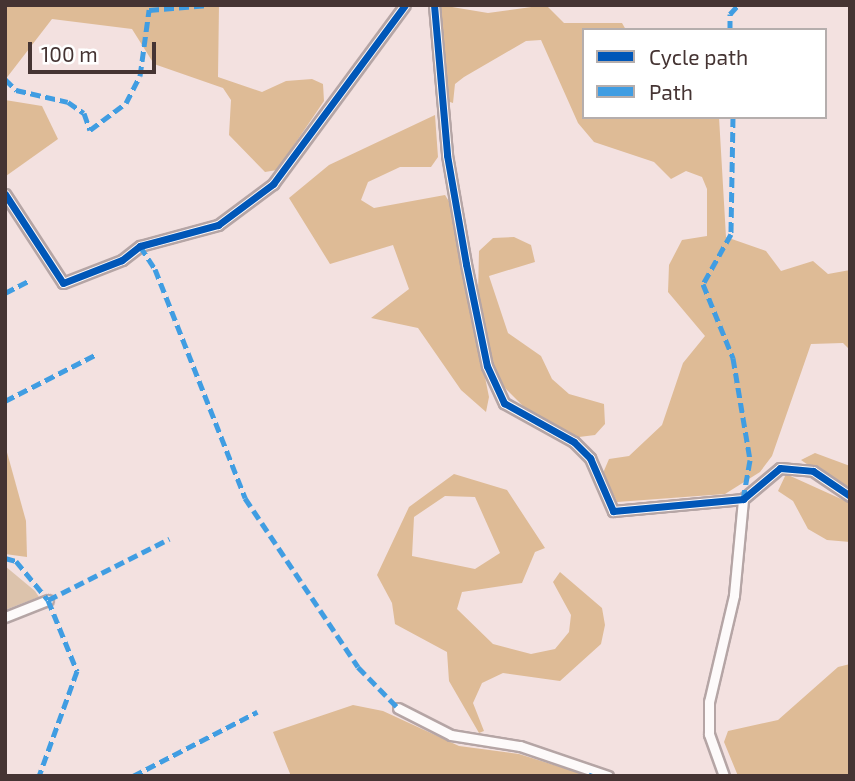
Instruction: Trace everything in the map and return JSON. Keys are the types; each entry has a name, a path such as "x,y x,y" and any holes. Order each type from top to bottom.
{"street":[{"path":"5,194 64,283 122,260 140,246 218,225 273,184 405,5"},
{"path":"434,5 447,155 466,264 487,366 504,403 574,442 590,458 613,511 743,499 780,468 813,471 850,496"},
{"path":"724,776 709,734 709,702 734,595 743,499"},
{"path":"5,617 48,600"},
{"path":"398,708 451,735 520,746 608,776"}],"shaded area":[{"path":"5,5 219,5 218,77 262,92 286,81 312,79 323,84 324,101 277,170 265,172 229,135 231,100 223,88 154,64 132,29 52,19 5,80"},
{"path":"440,5 488,13 546,5 564,23 622,23 625,28 582,28 582,119 719,119 726,237 766,251 781,271 813,261 828,274 850,270 850,350 843,343 811,344 772,456 760,472 725,494 617,502 603,473 609,459 629,456 662,425 683,363 705,336 668,292 669,265 682,240 707,236 707,189 702,177 686,171 671,179 654,162 594,142 578,123 541,40 526,41 464,77 455,84 453,103 447,101"},
{"path":"5,100 42,106 58,139 6,176"},
{"path":"435,115 438,157 431,167 400,167 368,182 361,200 374,208 445,195 450,203 489,397 486,412 461,390 418,328 371,318 409,289 393,245 330,264 289,198 329,165"},
{"path":"514,237 531,245 535,262 489,276 508,333 541,356 552,379 569,394 604,404 605,424 595,435 579,437 537,420 495,378 478,294 479,251 493,238"},
{"path":"5,445 26,521 27,557 5,554"},
{"path":"815,453 850,466 850,494 801,460"},
{"path":"454,474 507,490 545,548 535,552 522,583 462,592 457,609 493,644 531,654 555,649 569,632 571,615 553,582 560,572 602,608 605,625 601,644 560,681 503,673 482,683 473,703 484,731 479,733 449,681 447,652 395,624 392,603 377,575 409,507","holes":["445,496 475,497 500,553 475,569 412,556 414,517"]},
{"path":"786,474 850,503 850,542 827,540 808,529 793,501 778,491"},
{"path":"5,566 35,591 39,597 5,610"},
{"path":"850,664 850,776 738,776 724,742 728,731 778,720 838,667"},
{"path":"353,705 383,711 459,746 519,754 589,776 291,776 273,732"}],"marked path":[{"path":"5,79 16,90 68,102 84,113 90,130 126,103 140,76 149,10 209,5"},
{"path":"730,28 730,14 738,5"},
{"path":"733,119 731,234 703,284 733,358 750,460 743,499"},
{"path":"140,246 155,269 245,498 358,667 398,708"},
{"path":"5,293 31,280"},
{"path":"5,401 95,355"},
{"path":"48,600 169,539"},
{"path":"5,558 16,561 48,600 77,671 39,776"},
{"path":"133,776 257,712"}],"cycle path":[{"path":"5,194 63,283 122,260 140,246 218,225 273,184 405,5"},
{"path":"434,5 447,155 466,264 487,366 504,403 574,442 590,458 613,511 743,499 780,468 813,471 850,496"}]}
